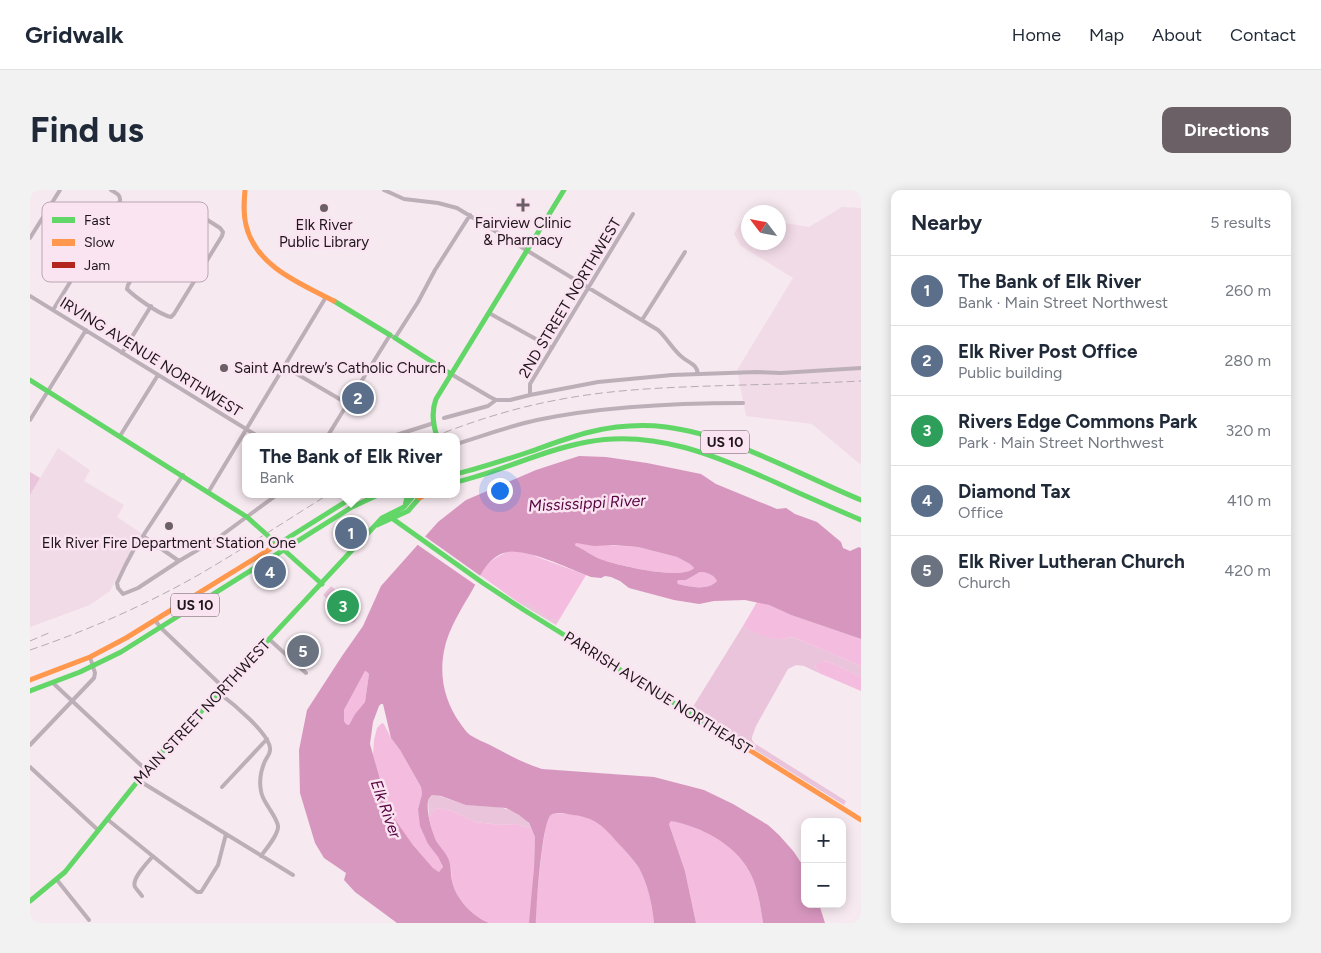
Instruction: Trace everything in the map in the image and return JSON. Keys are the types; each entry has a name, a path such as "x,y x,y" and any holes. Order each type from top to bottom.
{"main road":[{"path":"245,190 243,214 248,234 265,260 275,268 451,374"},
{"path":"436,433 432,416 434,403 564,190"},
{"path":"30,380 247,516 322,584"},
{"name":"US 10","path":"460,473 497,463 590,432 625,427 662,426 692,431 722,440 861,500"},
{"name":"US 10","path":"460,481 486,475 581,444 615,439 656,440 682,445 713,456 861,520"},
{"name":"US 10","path":"30,680 90,657 117,644 352,498"},
{"name":"US 10","path":"30,691 93,666 121,652 357,504 371,498"},
{"path":"405,506 407,498"},
{"name":"MAIN STREET NORTHWEST","path":"391,516 416,498"},
{"name":"MAIN STREET NORTHWEST","path":"30,902 65,872 146,770 382,518 404,514 410,510 418,498"},
{"path":"402,525 404,514"},
{"name":"PARRISH AVENUE NORTHEAST","path":"391,516 483,583 861,820"}],"street":[{"path":"52,202 60,190"},
{"path":"111,190 118,195 119,202"},
{"path":"384,190 404,199 451,206 470,215 663,334 681,356 698,369 698,374"},
{"name":"2ND STREET NORTHWEST","path":"530,394 530,384 633,214"},
{"path":"330,433 392,337 418,302 435,270 470,215"},
{"path":"30,238 42,219"},
{"path":"208,220 223,232 208,258"},
{"path":"642,320 685,252"},
{"path":"53,310 70,282"},
{"path":"130,282 127,289 171,317 193,282"},
{"name":"IRVING AVENUE NORTHWEST","path":"30,296 253,433"},
{"path":"244,433 326,297"},
{"path":"122,353 151,306"},
{"path":"489,312 552,348"},
{"path":"30,420 86,330"},
{"path":"285,367 348,404"},
{"path":"451,374 496,400 510,400 530,394 598,382 672,375 781,373 861,368"},
{"path":"120,436 158,375"},
{"path":"444,418 488,406 496,400"},
{"path":"460,443 522,424 586,411 630,406 742,403"},
{"path":"403,433 434,423"},
{"path":"209,491 242,436"},
{"path":"183,475 133,551 117,583 118,588 123,594 138,588 218,538 272,498"},
{"path":"143,536 179,561"},
{"path":"155,620 224,688"},
{"path":"269,639 306,673"},
{"path":"30,745 94,678 95,673 90,657"},
{"path":"53,683 146,770"},
{"path":"219,693 238,708 262,733 267,739 270,750 260,777 261,791 263,800 277,822 278,827 276,834 261,856"},
{"path":"222,787 267,739"},
{"path":"30,767 98,830"},
{"path":"138,780 293,875"},
{"path":"107,819 195,891 199,892 203,889 218,865 226,834"},
{"path":"142,896 135,887 134,882 153,856"},
{"path":"57,880 89,920"}],"shaded area":[{"path":"842,207 861,208 861,465 812,424 746,416 737,370 793,278 748,250 786,250 786,223 809,227"},
{"path":"741,221 741,246 734,234"},
{"path":"58,448 90,470 84,481 124,505 117,517 141,533 110,591 90,605 30,627 30,495"},
{"path":"30,472 40,478 30,495"},
{"path":"576,543 638,547 677,557 694,568 687,572 677,573 634,568 597,558 576,546"},
{"path":"507,552 524,552 586,575 559,620 549,618 528,603 519,603 480,575 491,561"},
{"path":"700,572 710,574 717,581 704,587 678,584 677,581 686,580"},
{"path":"331,586 360,613 355,622 352,623 323,595"},
{"path":"525,602 549,617 559,620 556,625 519,603"},
{"path":"757,602 861,639 861,666 793,637 769,638 751,631 743,626"},
{"path":"743,626 751,631 781,639 793,637 861,666 861,677 823,661 815,666 819,673 804,666 796,665 788,669 756,726 752,737 754,743 846,801 844,805 691,710"},
{"path":"822,661 829,662 861,677 861,691 819,673 815,666"},
{"path":"365,671 369,674 365,702 349,725 344,721 344,710"},
{"path":"382,723 421,787 422,794 418,809 428,844 438,857 443,868 439,872 433,868 413,845 389,812 373,755 377,728"},
{"path":"432,795 466,804 508,809 523,818 531,828 515,824 501,825 475,822 452,811 437,808 429,817 428,801"},
{"path":"437,808 452,811 475,822 501,825 515,824 531,828 535,837 530,923 489,923 477,916 461,900 454,888 451,867 432,832 429,817"},
{"path":"556,813 571,814 594,820 624,849 639,868 645,881 651,901 654,923 536,923 536,906 547,819"},
{"path":"671,820 705,831 735,852 743,861 755,883 763,923 696,923 685,871 669,824"}],"water":[{"path":"579,456 606,457 701,474 716,484 777,509 786,508 795,514 817,522 841,542 843,548 850,551 861,548 861,639 791,615 769,605 745,600 714,601 699,604 674,600 629,588 611,577 591,577 538,556 517,552 501,554 486,566 460,611 446,643 442,670 444,689 450,707 466,731 477,739 522,761 542,769 654,777 704,790 733,804 768,825 794,852 801,863 801,908 820,908 825,923 763,923 755,883 743,861 735,852 705,832 671,821 669,824 685,871 696,923 654,923 651,902 639,868 607,831 588,818 581,816 559,813 551,815 548,821 540,866 536,923 529,923 535,837 529,823 506,808 466,805 441,796 432,795 428,801 431,828 437,842 448,858 452,881 457,894 471,911 489,923 397,923 355,892 344,880 346,873 324,858 315,843 300,793 299,750 307,710 363,626 381,586 438,522 466,500 536,470","holes":["576,543 594,546 638,547 677,557 694,568 687,572 676,573 648,571 600,559 575,545","700,572 710,574 717,581 704,587 678,584 677,581 686,580","365,671 369,674 365,702 349,725 344,721 344,710","381,704 383,704 391,738 421,787 422,794 418,809 420,826 428,844 443,867 439,872 433,868 413,845 389,811 370,744 373,722"]}],"pier":[{"path":"423,535 482,577 477,586 415,543"}],"railway":[{"path":"444,433 509,411 557,400 603,393 673,387 861,381"},
{"path":"30,650 113,618 173,589 323,498"},
{"path":"30,641 51,632"}],"traffic: fast":[{"path":"436,433 433,409 436,399 564,190"},
{"path":"334,301 390,335"},
{"path":"395,338 451,374"},
{"path":"30,380 247,517 322,584"},
{"path":"460,473 590,432 628,426 657,426 691,431 740,447 861,500"},
{"path":"460,481 570,446 612,439 637,439 685,448 731,463 861,520"},
{"path":"283,541 352,498"},
{"path":"30,691 80,672 121,652 352,507 371,498"},
{"path":"405,506 407,498"},
{"path":"30,901 65,872 157,757 382,518 404,507 412,498"},
{"path":"377,525 408,511 419,498"},
{"path":"390,514 393,519 524,610 743,746"}],"traffic: slow":[{"path":"245,190 244,212 246,225 251,239 259,252 281,272 334,301"},
{"path":"30,680 90,657 126,638 283,541"},
{"path":"743,746 861,820"}],"place":[{"name":"Fairview Clinic & Pharmacy","path":"523,205"},
{"name":"Elk River Public Library","path":"324,208"},
{"name":"Saint Andrew’s Catholic Church","path":"224,368"},
{"name":"Elk River Post Office","path":"358,398"},
{"name":"Elk River Fire Department Station One","path":"169,526"},
{"name":"The Bank of Elk River","path":"351,533"},
{"name":"Diamond Tax","path":"270,572"},
{"name":"Rivers Edge Commons Park","path":"343,606"},
{"name":"Elk River Lutheran Church","path":"303,651"}],"water label":[{"name":"Mississippi River","path":"587,503"},
{"name":"Elk River","path":"386,809"}]}
